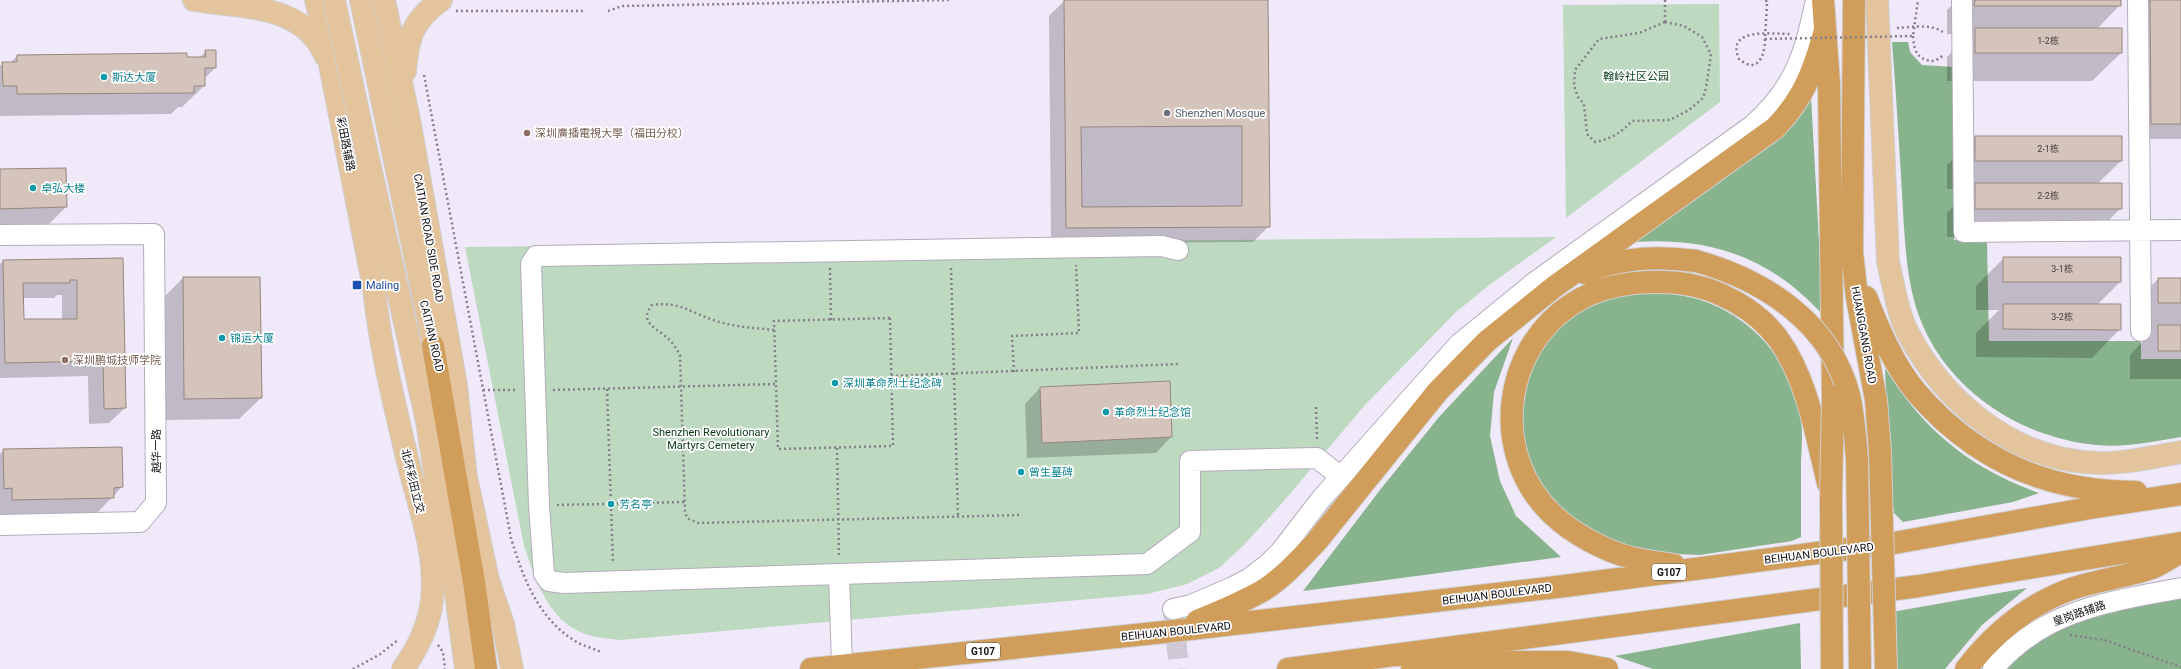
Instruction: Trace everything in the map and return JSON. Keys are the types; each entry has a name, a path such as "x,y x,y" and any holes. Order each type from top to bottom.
{"highway":[{"path":"1823,0 1829,84 1833,397 1831,498 1832,669"},
{"name":"HUANGGANG ROAD","path":"1854,0 1852,252 1857,298 1876,400 1880,452 1886,669"},
{"path":"1155,633 1196,621 1232,607 1263,590 1284,574 1317,541 1422,410 1462,366 1498,332 1554,287 1775,128 1786,116 1806,87 1815,67 1825,30"},
{"path":"1852,252 1860,281 1889,349 1916,392 1955,431 2002,463 2035,476 2096,489 2126,492 2181,493"},
{"path":"1554,287 1590,270 1615,263 1644,258 1696,261 1747,278 1786,303 1806,320 1823,342 1840,370 1849,394 1854,426 1857,459 1860,669"},
{"path":"1697,569 1631,558 1605,548 1577,533 1552,515 1534,493 1521,468 1513,441 1510,417 1512,394 1521,367 1536,338 1551,320 1573,303 1600,291 1628,283 1655,281 1688,284 1715,292 1740,304 1758,318 1781,344 1792,360 1804,391 1831,498"},
{"path":"433,346 486,669"},
{"name":"BEIHUAN BOULEVARD","path":"811,669 1155,633 1697,569 1894,543 2181,493"},
{"path":"1288,669 1919,586 2181,543"},
{"path":"1966,669 1988,643 2004,628 2050,598 2075,588 2150,569 2181,552"},
{"path":"1412,669 1514,662 1568,662 1607,669"}],"main road":[{"path":"194,0 218,4 254,6 289,18 306,30 316,41 324,52 331,69"},
{"name":"彩田路辅路","path":"316,0 323,28 374,288"},
{"name":"CAITIAN ROAD","path":"334,0 427,421 440,506 473,583 503,624 512,669"},
{"path":"323,28 328,9 338,0"},
{"name":"CAITIAN ROAD","path":"361,0 433,346 466,478 473,583 466,669"},
{"path":"1877,0 1888,262 1897,301 1908,334 1929,368 1956,399 1987,426 2040,453 2068,460 2100,463 2128,462 2181,452"},
{"name":"CAITIAN ROAD SIDE ROAD","path":"382,3 402,90 456,385 466,478"},
{"path":"402,90 406,51 413,28 420,18 448,6"},
{"path":"374,288 389,326 410,420 440,506"},
{"name":"北环彩田立交","path":"374,288 378,328 396,413 427,537 433,575 432,600 428,621 420,642 403,669"}],"street":[{"path":"1173,609 1191,605 1233,587 1250,578 1268,564 1281,551 1341,477 1459,344 1535,282 1752,125 1770,110 1785,90 1798,65 1804,50 1816,0"},
{"path":"1962,0 1964,232 2181,230"},
{"path":"2138,0 2141,330"},
{"name":"越华一路","path":"0,235 154,234 156,503 140,522 0,525"},
{"path":"1178,250 1162,246 536,256 531,264 539,506 542,564 544,574 549,581 564,583 1147,564 1190,532 1190,461 1317,458 1341,477"},
{"path":"839,574 842,665"},
{"name":"皇岗路辅路","path":"1993,669 2018,644 2045,625 2113,601 2181,588"}],"path":[{"path":"608,11 622,6 949,0"},
{"path":"1665,0 1665,22"},
{"path":"1918,0 1913,36 1915,53 1920,59 1935,61 1941,58 1946,52"},
{"path":"1767,2 1765,39 1765,52 1763,58 1757,63 1749,64 1739,59 1736,47 1738,41 1745,36 1760,34 1792,34"},
{"path":"448,6 585,10"},
{"path":"1665,22 1684,26 1702,36 1711,54 1703,98 1689,110 1670,120 1632,122 1623,132 1607,140 1595,142 1587,134 1584,104 1578,97 1574,86 1575,70 1599,39 1638,33 1665,22"},
{"path":"1891,28 1938,28 1947,39"},
{"path":"1891,36 1891,43"},
{"path":"1765,39 1913,36"},
{"path":"423,71 511,538 521,572 537,604 556,626 575,641 601,652"},
{"path":"1014,372 1012,336 1079,333 1075,248"},
{"path":"951,250 958,517"},
{"path":"830,252 831,320"},
{"path":"774,330 740,326 717,321 685,307 667,303 652,304 648,310 647,319 653,329 664,335 674,344 680,355 684,502 687,518 698,523 1022,515"},
{"path":"890,318 893,446 778,450 774,330 774,321 890,318"},
{"path":"891,376 954,375 1179,364"},
{"path":"483,390 607,389 776,384"},
{"path":"607,389 613,582"},
{"path":"1316,407 1317,458"},
{"path":"837,448 839,574"},
{"path":"539,506 684,502"},
{"path":"2067,635 2104,640 2181,667"},
{"path":"353,669 379,655 402,636"},
{"path":"443,652 445,669"}],"green space":[{"name":"翰岭社区公园","path":"1719,4 1720,102 1566,218 1563,5"},
{"path":"1892,42 1908,42 1910,52 1922,65 1954,67 1954,240 1987,241 1989,341 2141,341 2141,359 2181,359 2181,437 2111,446 2088,444 2058,438 2028,427 2001,413 1976,395 1954,374 1936,350 1921,322 1912,292 1908,268 1904,230"},
{"path":"1811,96 1823,315 1803,295 1783,279 1738,255 1715,248 1690,243 1663,241 1635,242 1744,161"},
{"name":"Shenzhen Revolutionary Martyrs Cemetery","path":"1556,237 1488,286 1456,312 1365,405 1283,502 1244,545 1219,568 1187,584 1147,594 620,640 592,636 578,631 565,623 555,613 547,601 534,574 524,546 465,247"},
{"path":"1650,292 1692,298 1724,310 1755,332 1768,345 1779,360 1795,394 1801,419 1801,537 1792,541 1700,555 1654,553 1588,534 1549,498 1531,467 1523,432 1522,414 1527,382 1539,354 1557,330 1582,310 1615,297"},
{"path":"1513,338 1494,392 1490,436 1500,481 1516,516 1561,557 1303,591 1380,490 1439,417"},
{"path":"1885,368 1916,411 1951,445 1991,472 2039,493 2013,502 1903,522 1894,513 1890,488"},
{"path":"2027,588 1982,625 1945,669 1896,669 1892,612"},
{"path":"2181,598 2181,669 2006,669 2040,640 2069,624 2104,613"},
{"path":"1800,623 1801,669 1653,669 1615,656"}],"building":[{"name":"Shenzhen Mosque","path":"1064,0 1268,0 1270,227 1066,228"},
{"path":"1975,0 2121,0 2121,6 1974,6"},
{"path":"2150,0 2181,0 2181,124 2151,124"},
{"path":"1975,28 2122,28 2122,53 1975,53"},
{"name":"斯达大厦","path":"205,50 216,50 216,68 205,68 205,86 194,86 194,93 17,94 17,86 3,86 2,62 17,62 17,55 187,53 187,57 206,57"},
{"path":"1242,126 1242,206 1082,207 1081,127"},
{"path":"1975,136 2122,136 2122,161 1975,161"},
{"name":"卓弘大楼","path":"66,168 67,207 0,209 0,169"},
{"path":"1975,183 2122,183 2122,209 1975,209"},
{"path":"2003,257 2121,257 2121,282 2003,282"},
{"path":"123,258 126,408 104,409 103,361 5,363 3,260","holes":["70,280 77,280 77,319 24,319 23,283 70,283"]},
{"name":"锦运大厦","path":"183,277 260,277 262,398 184,399"},
{"path":"2158,278 2181,278 2181,303 2158,303"},
{"path":"2003,304 2121,304 2121,330 2003,329"},
{"path":"2158,325 2181,325 2181,351 2158,351"},
{"name":"革命烈士纪念馆","path":"1170,381 1172,437 1042,443 1040,387"},
{"path":"122,447 123,487 114,488 114,498 12,500 12,488 4,489 3,449"}],"tunnel":[{"path":"1173,609 1179,669"}],"place":[{"name":"斯达大厦","path":"104,77"},
{"name":"Shenzhen Mosque","path":"1167,113"},
{"name":"深圳廣播電視大學（福田分校）","path":"527,133"},
{"name":"卓弘大楼","path":"33,188"},
{"name":"Maling","path":"357,285"},
{"name":"锦运大厦","path":"222,338"},
{"name":"深圳鹏城技师学院","path":"65,360"},
{"name":"深圳革命烈士纪念碑","path":"835,383"},
{"name":"革命烈士纪念馆","path":"1106,412"},
{"name":"曾生墓碑","path":"1021,472"},
{"name":"芳名亭","path":"611,504"}]}
